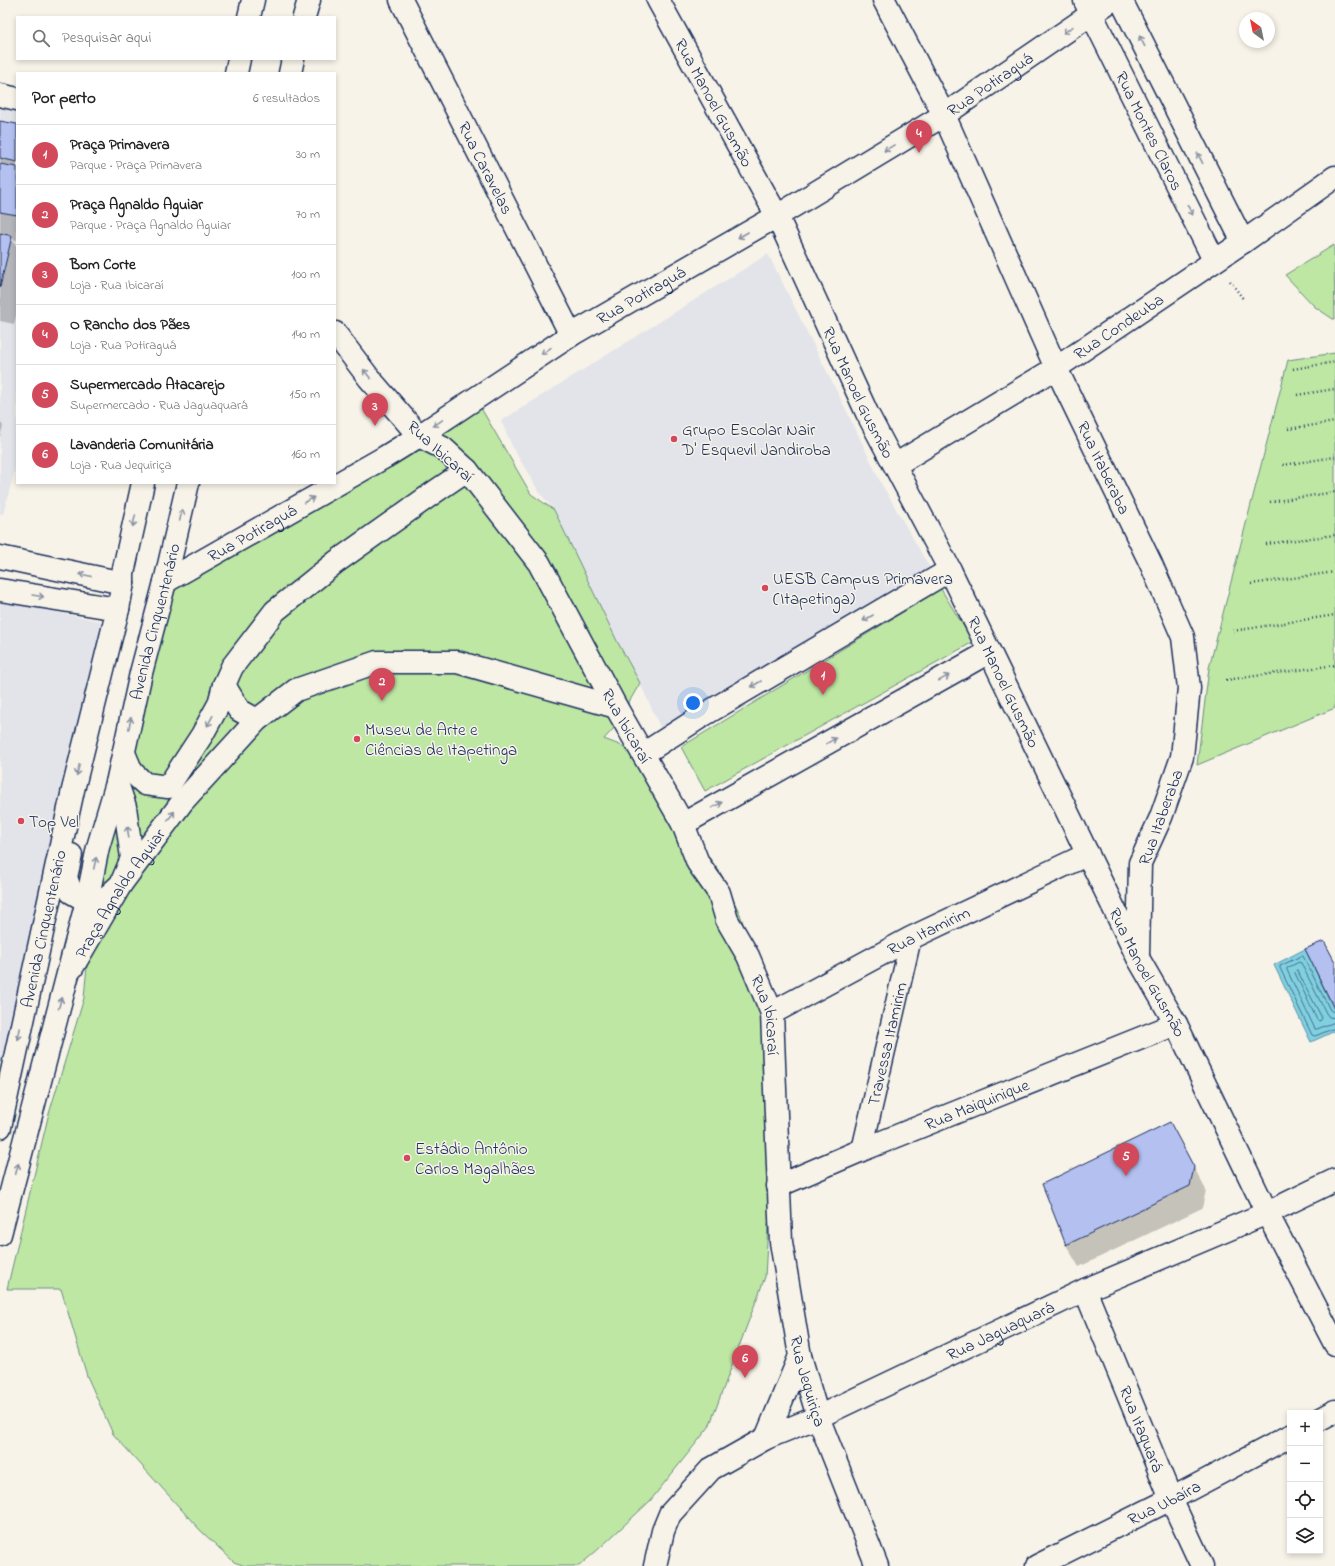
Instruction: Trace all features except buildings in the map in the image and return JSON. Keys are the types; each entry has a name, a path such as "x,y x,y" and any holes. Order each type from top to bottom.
{"street":[{"path":"249,16 253,0"},
{"path":"304,16 309,0"},
{"name":"Rua Caravelas","path":"401,0 571,335"},
{"name":"Rua Manoel Gusmão","path":"658,0 777,216 867,413 950,570 1138,958 1176,1024 1267,1213 1335,1344"},
{"name":"Rua Itaberaba","path":"884,0 944,115 1056,368 1151,564 1183,638 1188,688 1182,757 1161,817 1140,863 1138,958"},
{"name":"Rua Potiraguá","path":"165,582 385,457 571,335 777,216 944,115 1088,7 1112,0"},
{"name":"Rua Montes Claros","path":"1121,0 1243,242"},
{"name":"Rua Montes Claros","path":"1088,7 1214,260"},
{"path":"236,72 239,60"},
{"path":"290,72 294,60"},
{"path":"0,95 16,99"},
{"name":"Rua Condeuba","path":"895,465 1056,368 1214,260 1243,242 1335,177"},
{"name":"Rua Ibicaraí","path":"336,333 370,378 419,436 443,448 467,470 539,563 616,707 683,824 698,863 719,893 727,920 748,956 772,1012 778,1186"},
{"path":"124,753 132,772 145,784 168,787 202,736 219,704 224,685 232,667 275,611 336,562 467,470"},
{"name":"Avenida Cinquentenário","path":"0,1127 73,790 118,609 123,583 123,573 143,484"},
{"name":"Avenida Cinquentenário","path":"0,1234 87,901 98,847 117,783 141,673 165,582 188,484"},
{"path":"0,558 123,583"},
{"path":"644,754 702,716 950,570"},
{"path":"0,590 118,609"},
{"name":"Avenida Cinquentenário","path":"87,901 71,892 66,877 95,760 110,638"},
{"path":"683,824 989,652"},
{"name":"Praça Agnaldo Aguiar","path":"67,978 121,884 183,801 257,720 296,690 378,662 457,662 616,707"},
{"path":"224,685 239,710 257,720"},
{"path":"87,901 97,902 108,896 121,884 132,858 125,807 117,783"},
{"name":"Rua Itamirim","path":"772,1012 911,938 1088,854"},
{"name":"Travessa Itamirim","path":"862,1150 911,938"},
{"name":"Rua Maiquinique","path":"778,1186 862,1150 1176,1024"},
{"name":"Rua Jaguaquará","path":"655,1566 663,1531 670,1514 711,1469 766,1438 818,1417 1085,1290 1267,1213 1335,1180"},
{"name":"Rua Jequiriça","path":"778,1186 781,1242 800,1356 818,1417 877,1566"},
{"name":"Rua Itaquará","path":"1085,1290 1171,1499 1202,1566"},
{"path":"766,1438 800,1356"},
{"path":"1323,1417 1335,1411"},
{"name":"Rua Ubaíra","path":"1037,1566 1171,1499 1287,1438"}],"path":[{"path":"1293,369 1335,362"},
{"path":"1297,394 1335,389"},
{"path":"1288,429 1335,422"},
{"path":"1283,465 1335,457"},
{"path":"1270,502 1335,492"},
{"path":"1266,544 1335,535"},
{"path":"1251,584 1335,572"},
{"path":"1233,631 1335,615"},
{"path":"1226,680 1335,665"}],"shaded area":[{"path":"0,105 16,108 16,467 3,514 0,514"},
{"path":"768,254 881,483 933,573 666,740 640,683 617,641 554,510 539,492 514,450 501,421"},
{"path":"0,601 106,622 0,1080"}],"green space":[{"path":"1334,245 1335,319 1333,319 1315,307 1285,275"},
{"path":"1335,353 1335,708 1197,765 1209,668 1288,360"},
{"name":"Estádio Antônio Carlos Magalhães","path":"478,403 531,494 554,510 617,641 640,683 614,728 604,739 643,754 683,824 720,872 740,914 772,1013 776,1200 768,1224 765,1277 709,1427 650,1501 579,1566 245,1566 234,1562 200,1530 113,1434 87,1376 61,1289 7,1289 48,1117 84,998 98,847 156,618 180,576"},
{"path":"941,589 973,642 705,791 681,747"}],"water":[{"path":"1305,949 1335,1012 1335,1031 1311,1042 1274,965"}],"place":[{"name":"O Rancho dos Pães","path":"919,153"},
{"name":"Bom Corte","path":"375,426"},
{"name":"Grupo Escolar Nair D' Esquevil Jandiroba","path":"674,439"},
{"name":"UESB Campus Primavera (Itapetinga)","path":"765,588"},
{"name":"Praça Primavera","path":"823,695"},
{"name":"Praça Agnaldo Aguiar","path":"382,701"},
{"name":"Museu de Arte e Ciências de Itapetinga","path":"357,739"},
{"name":"Top Vel","path":"21,821"},
{"name":"Estádio Antônio Carlos Magalhães","path":"407,1158"},
{"name":"Supermercado Atacarejo","path":"1126,1176"},
{"name":"Lavanderia Comunitária","path":"745,1378"}]}
